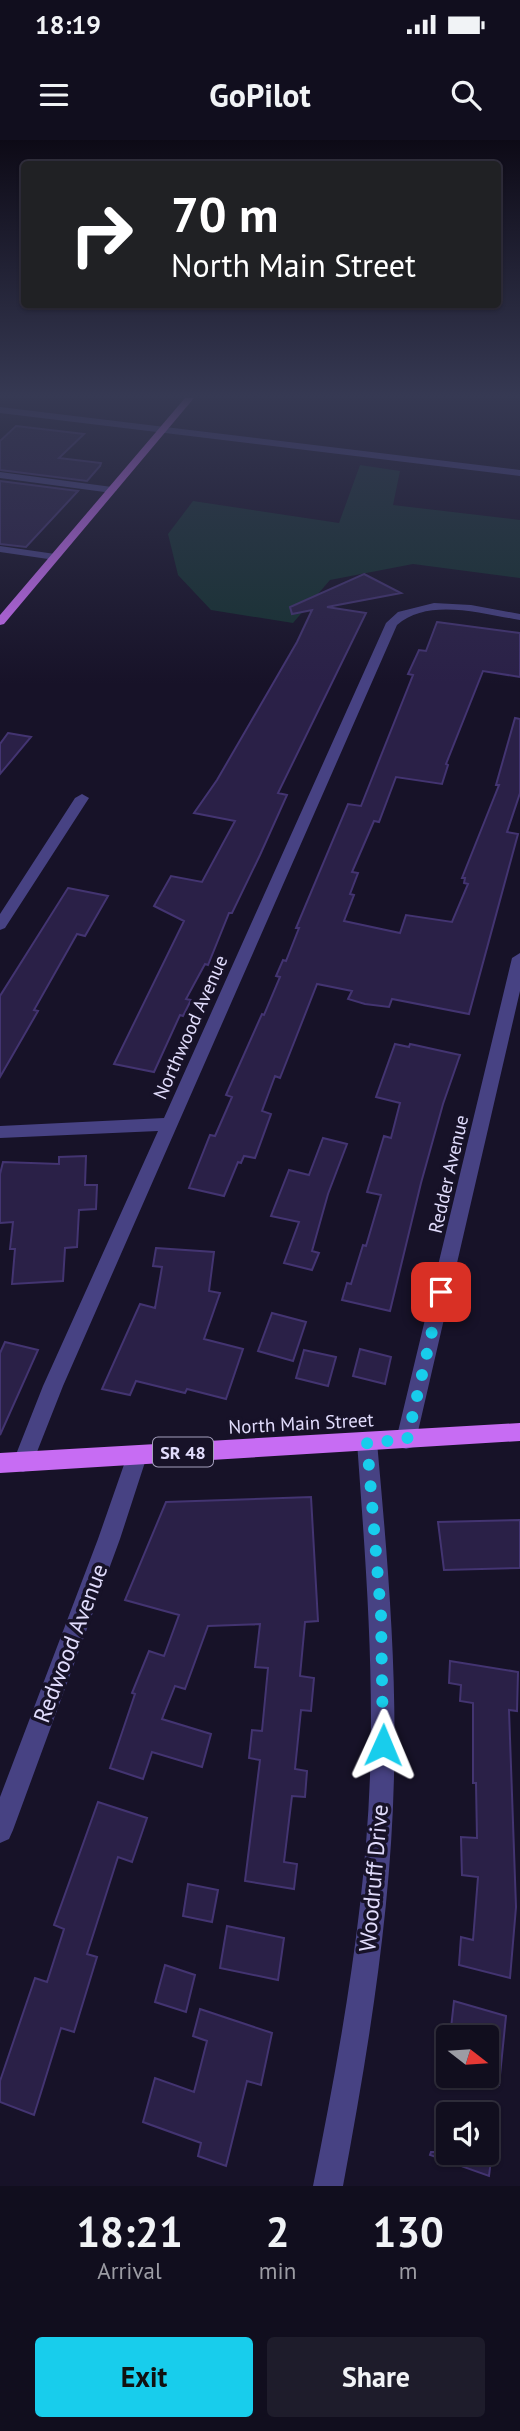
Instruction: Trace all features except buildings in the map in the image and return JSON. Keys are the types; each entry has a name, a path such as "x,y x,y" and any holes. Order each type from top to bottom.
{"main road":[{"path":"0,622 109,493"},
{"name":"North Main Street","path":"0,1463 520,1432"}],"street":[{"path":"0,549 55,557"},
{"name":"Northwood Avenue","path":"23,1462 53,1386 392,623 401,614 421,608 443,607 520,617"},
{"path":"0,925 82,798"},
{"name":"Redder Avenue","path":"407,1440 520,958"},
{"path":"0,1132 170,1124"},
{"name":"Woodruff Drive","path":"328,2186 350,2072 364,1975 381,1794 381,1615 367,1442"},
{"name":"Redwood Avenue","path":"0,1830 109,1539 137,1456"}],"green space":[{"path":"350,493 395,493 393,505 520,520 520,578 413,564 330,580 293,623 211,610 178,575 168,534 193,501 339,523"}],"route":[{"path":"383,1745 381,1615 367,1442 407,1440 441,1292"}]}
